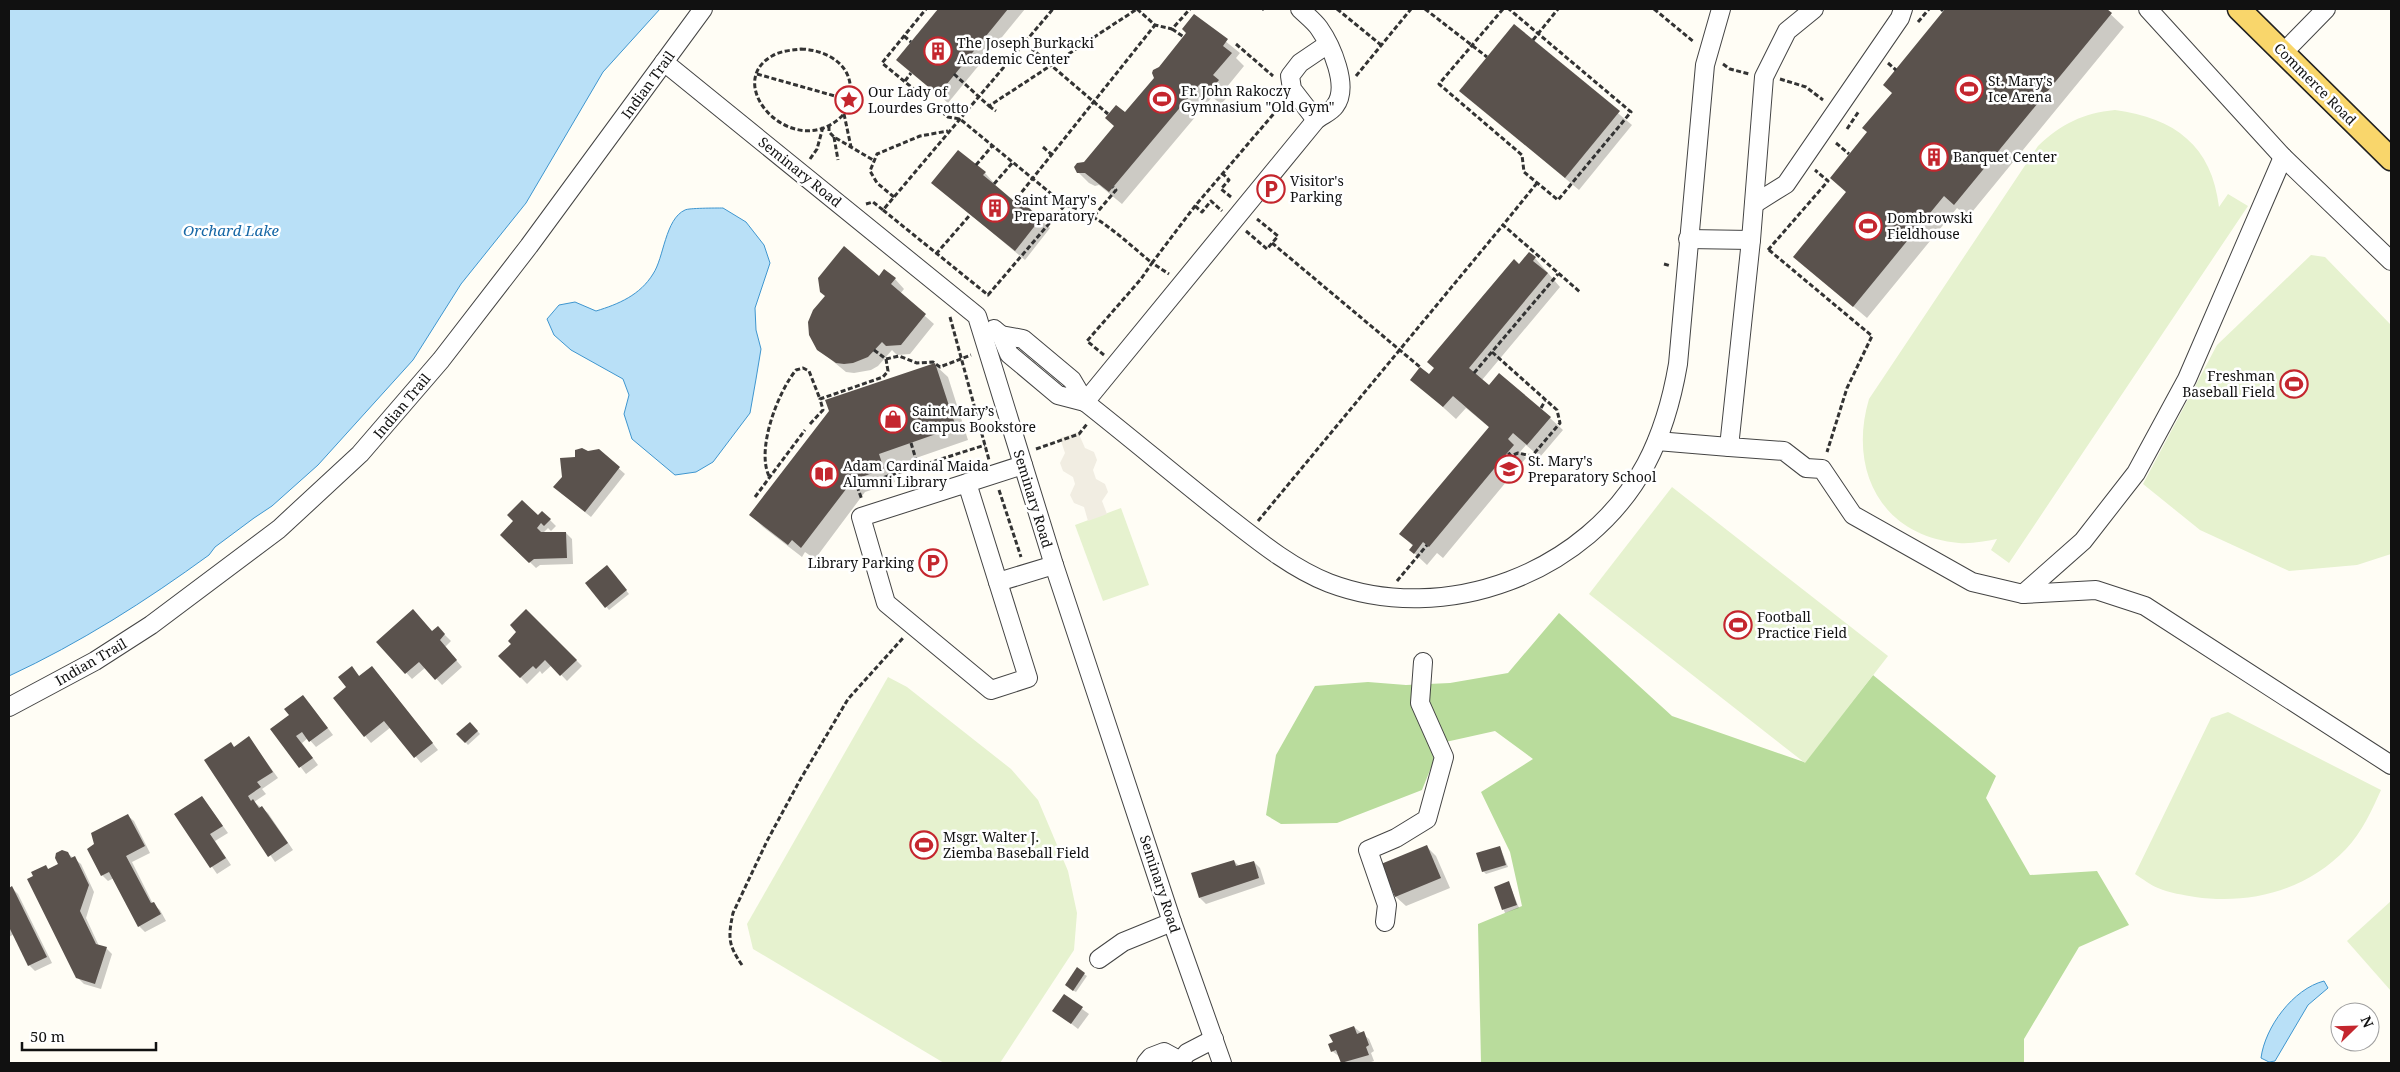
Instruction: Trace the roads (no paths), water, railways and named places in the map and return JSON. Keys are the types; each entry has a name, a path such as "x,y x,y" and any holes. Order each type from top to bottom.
{"main road":[{"name":"Commerce Road","path":"2238,9 2391,159"}],"street":[{"name":"Indian Trail","path":"9,707 108,653 159,620 268,537 351,463 471,322 588,168 704,9"},
{"path":"1091,407 1116,365 1303,139 1316,120 1334,108 1339,100 1340,85 1334,55 1318,27 1300,9"},
{"path":"978,316 1001,335 1023,339 1072,380 1091,407 1249,534 1282,557 1330,583 1389,596 1442,597 1482,590 1513,580 1555,559 1578,543 1612,512 1646,466 1669,411 1678,364 1705,65 1721,9"},
{"path":"1729,447 1751,240 1764,77 1787,31 1814,9"},
{"path":"1754,204 1786,184 1900,18 1903,9"},
{"path":"2148,9 2282,157 2391,261"},
{"path":"2283,53 2326,9"},
{"path":"1316,120 1292,89 1290,76 1300,62 1328,44"},
{"name":"Seminary Road","path":"664,62 978,316 1054,565 1172,922 1222,1063"},
{"path":"2023,594 2083,541 2136,472 2187,379 2282,157"},
{"path":"1688,239 1751,240"},
{"path":"1657,441 1784,451 1806,468 1822,468 1853,515 1972,582 2023,594 2096,590 2146,606 2391,765"},
{"path":"967,483 1028,678 991,690 886,603 861,517 995,474 1021,460"},
{"path":"998,582 1054,565"},
{"path":"1385,922 1387,905 1368,850 1396,838 1427,819 1444,757 1420,703 1423,662"},
{"path":"1099,959 1123,942 1172,922"},
{"path":"1146,1063 1151,1057 1164,1052 1175,1058 1179,1063 1187,1052 1214,1039"}],"water":[{"name":"Orchard Lake","path":"9,9 660,9 603,72 526,203 461,284 413,360 318,465 272,506 215,547 209,555 161,589 61,650 9,676"},
{"path":"723,208 746,222 764,245 770,263 755,308 756,330 761,349 750,413 713,462 696,472 675,475 632,439 624,414 629,395 623,379 571,350 554,335 547,319 559,305 575,302 596,311 628,298 642,288 653,274 669,230 678,215 687,209"},
{"path":"2324,981 2328,988 2308,1005 2275,1061 2269,1062 2261,1058 2268,1034 2282,1011 2302,992"}],"place":[{"name":"The Joseph Burkacki Academic Center","path":"938,51"},
{"name":"St. Mary's Ice Arena","path":"1969,89"},
{"name":"Fr. John Rakoczy Gymnasium \"Old Gym\"","path":"1162,99"},
{"name":"Our Lady of Lourdes Grotto","path":"849,100"},
{"name":"Banquet Center","path":"1934,157"},
{"name":"Visitor's Parking","path":"1271,189"},
{"name":"Saint Mary's Preparatory","path":"995,208"},
{"name":"Dombrowski Fieldhouse","path":"1868,226"},
{"name":"Freshman Baseball Field","path":"2294,384"},
{"name":"Saint Mary’s Campus Bookstore","path":"893,419"},
{"name":"St. Mary's Preparatory School","path":"1509,469"},
{"name":"Adam Cardinal Maida Alumni Library","path":"824,474"},
{"name":"Library Parking","path":"933,563"},
{"name":"Football Practice Field","path":"1738,625"},
{"name":"Msgr. Walter J. Ziemba Baseball Field","path":"924,845"}]}
